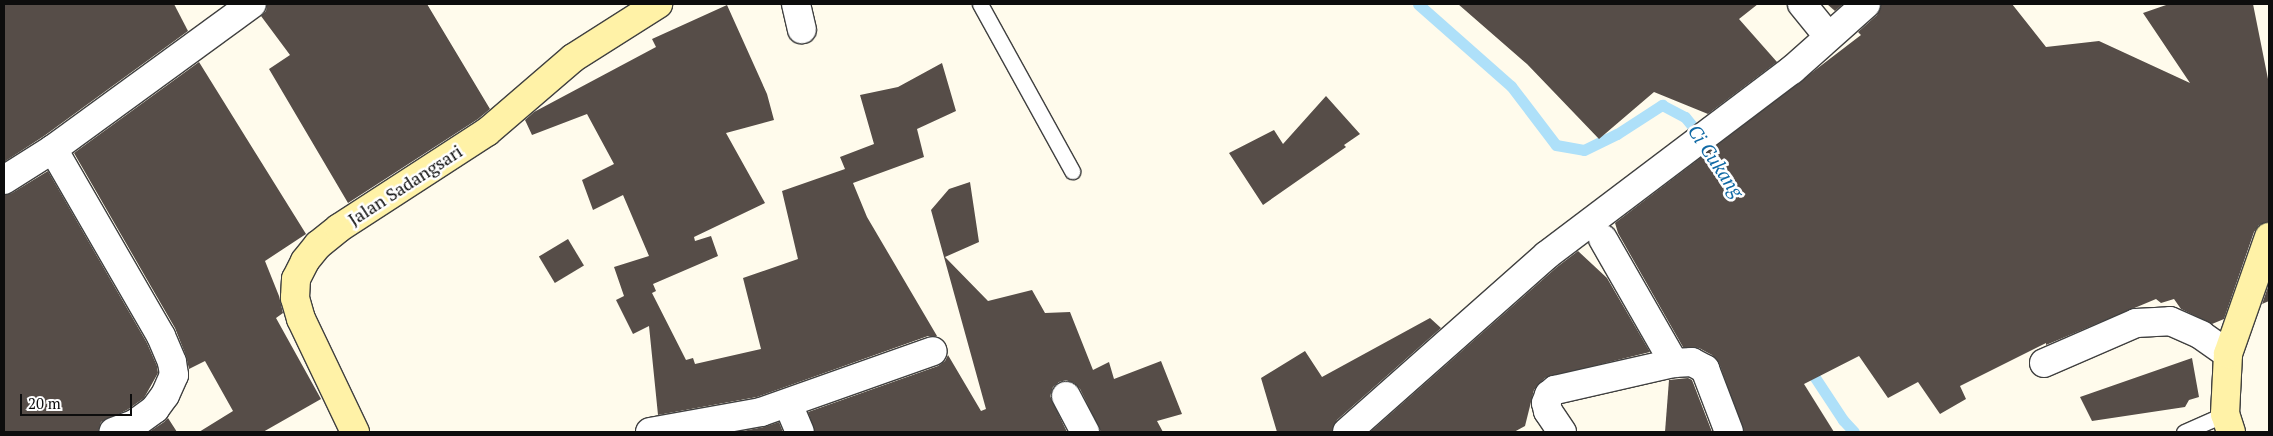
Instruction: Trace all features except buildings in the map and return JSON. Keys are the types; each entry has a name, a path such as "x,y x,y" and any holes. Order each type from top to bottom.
{"street":[{"path":"4,180 53,148 252,4"},
{"name":"Jalan Sadangsari","path":"350,431 301,319 295,298 296,279 305,261 318,245 339,228 487,132 573,58 658,4"},
{"path":"1802,4 1828,36"},
{"path":"1347,432 1547,256 1792,70 1866,4"},
{"path":"53,148 161,336 172,362 174,375 155,409 134,424 113,432"},
{"path":"2228,423 2228,354 2269,237"},
{"path":"1603,238 1674,363"},
{"path":"2044,363 2136,323 2170,321 2201,335 2228,354"},
{"path":"650,432 729,426 933,351"},
{"path":"1562,432 1548,411 1546,403 1549,395 1555,390 1674,363 1692,362 1705,369 1729,432"},
{"path":"1066,396 1085,432"},
{"path":"788,404 800,432"}],"lane":[{"path":"980,4 1072,171"},
{"path":"2184,432 2228,423"}],"waterway":[{"name":"Ci Cukang","path":"1418,4 1511,86 1556,145 1584,150 1617,134 1662,105 1685,117 1702,138"},
{"name":"Ci Cukang","path":"1811,365 1814,376 1843,420 1854,432"}]}
